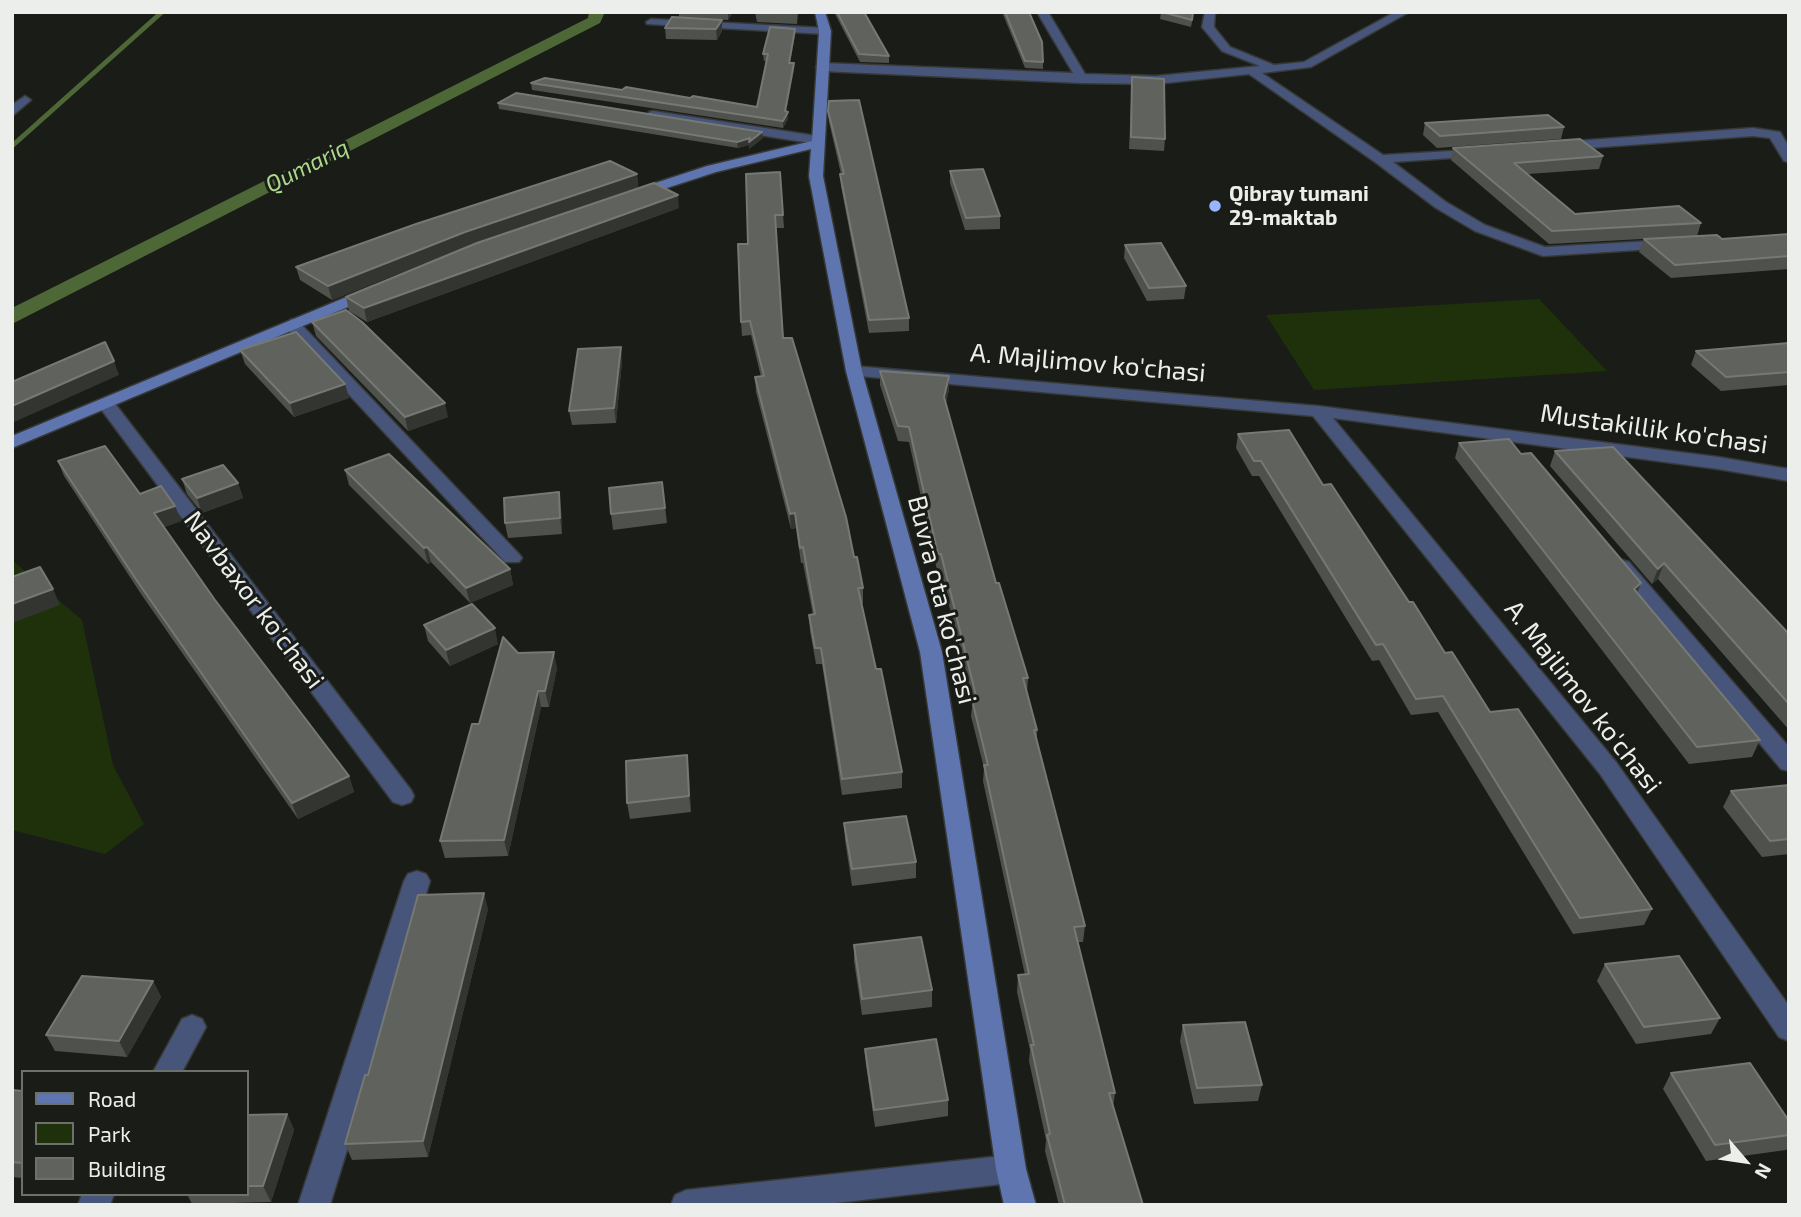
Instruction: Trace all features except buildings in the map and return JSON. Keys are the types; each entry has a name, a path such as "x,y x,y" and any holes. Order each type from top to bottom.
{"main road":[{"name":"Buvra ota ko'chasi","path":"820,12 825,31 816,176 854,371 931,652 1011,1169 1020,1205"},
{"path":"622,199 712,169 817,142"},
{"path":"12,443 383,287"}],"street":[{"path":"1042,12 1082,79"},
{"path":"1210,12 1208,27 1226,49 1277,68"},
{"path":"822,67 1156,80 1307,65 1404,12"},
{"path":"651,22 825,31"},
{"path":"1250,70 1380,159 1441,205 1480,228 1544,252 1680,244"},
{"path":"12,112 25,100"},
{"path":"643,113 817,142"},
{"path":"1546,147 1753,132 1775,135 1789,158"},
{"path":"1380,159 1491,151"},
{"path":"292,324 512,558"},
{"name":"A. Majlimov ko'chasi","path":"854,371 1318,411 1512,436"},
{"name":"Navbaxor ko'chasi","path":"107,405 402,796"},
{"name":"A. Majlimov ko'chasi","path":"1318,411 1608,768 1789,1029"},
{"path":"1512,436 1530,457"},
{"name":"Mustakillik ko'chasi","path":"1512,436 1789,475"},
{"path":"1610,552 1789,763"},
{"path":"314,1205 417,881"},
{"path":"168,1070 192,1027"},
{"path":"685,1205 1011,1169"}],"green space":[{"path":"1539,299 1607,371 1314,390 1266,315"},
{"path":"12,560 82,620 113,765 144,824 105,854 12,830"}],"waterway":[{"path":"12,146 162,12"},
{"name":"Qumariq","path":"12,317 595,20 597,12"}],"place":[{"name":"Qibray tumani 29-maktab","path":"1215,206"}]}
